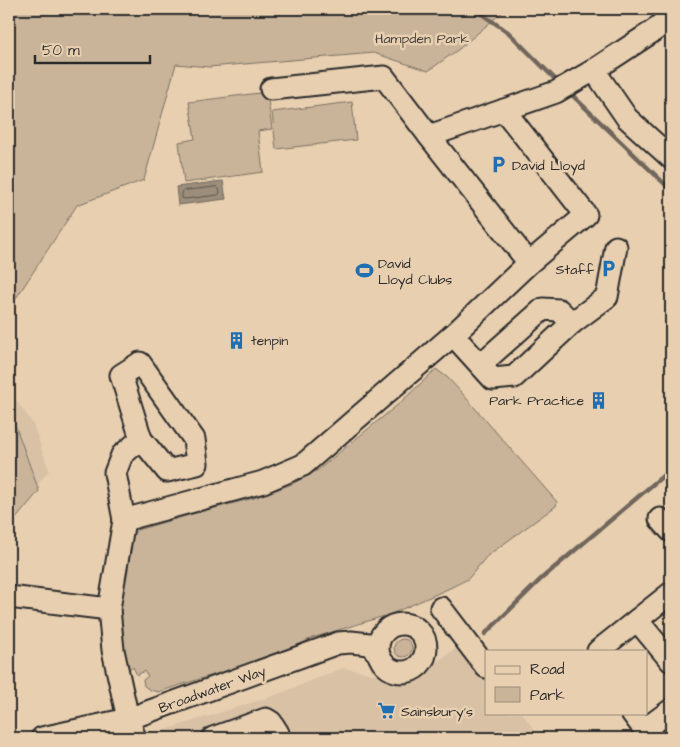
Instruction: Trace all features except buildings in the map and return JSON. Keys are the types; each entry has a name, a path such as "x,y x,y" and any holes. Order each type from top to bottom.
{"street":[{"path":"429,136 556,92 594,70 654,30 671,15"},
{"path":"594,70 627,118 671,158"},
{"path":"271,89 384,77 529,263"},
{"path":"124,520 263,482 303,465 452,335 529,263 586,215 504,110"},
{"path":"452,335 493,378 514,377 572,323 607,298 616,247"},
{"path":"480,365 543,309 559,310 572,323"},
{"path":"140,363 194,439 197,464 166,471 142,439 121,375 140,363"},
{"path":"132,729 113,650 109,609 124,520 115,472 122,455 142,439"},
{"path":"599,650 671,593"},
{"path":"9,597 109,609"},
{"path":"378,653 380,638 390,627 397,624 405,624 413,626 419,631 449,604 485,665"},
{"path":"638,620 671,661"},
{"name":"Broadwater Way","path":"42,738 132,729 338,643 369,644 378,653 381,660 392,670 399,672 413,670 424,659 426,652 423,637 419,631"},
{"path":"633,714 641,725 648,727 671,710"},
{"path":"206,738 212,738 266,719 271,722 278,733"}],"shaded area":[{"path":"9,390 33,424 49,470 9,523"},
{"path":"470,639 485,662 485,714 523,714 540,738 139,738 276,695 343,668 384,676 405,684"}],"green space":[{"name":"Hampden Park","path":"9,9 506,9 459,49 428,71 374,53 209,67 176,64 144,180 77,205 9,309"},
{"path":"267,92 272,129 258,131 263,172 184,183 179,142 195,139 189,102"},
{"path":"352,102 356,140 276,149 272,112"},
{"path":"436,369 460,391 557,502 556,506 487,556 468,579 391,614 312,638 283,653 158,692 144,686 143,680 148,676 144,671 137,675 133,667 128,669 117,631 117,608 132,536 137,530 254,498 292,484 318,470 401,402"},
{"path":"9,408 39,491 9,527"},
{"path":"403,639 409,642 412,648 409,654 403,657 397,654 394,648 397,642"}],"water":[{"path":"223,181 226,199 178,205 176,187"}],"waterway":[{"path":"474,9 508,32 554,78"},
{"path":"573,96 671,190"},
{"path":"485,634 541,579 671,469"}],"place":[{"name":"David Lloyd","path":"498,165"},
{"name":"Staff","path":"608,269"},
{"name":"David Lloyd Clubs","path":"364,271"},
{"name":"tenpin","path":"237,340"},
{"name":"Park Practice","path":"598,400"},
{"name":"Sainsbury's","path":"387,711"}]}
